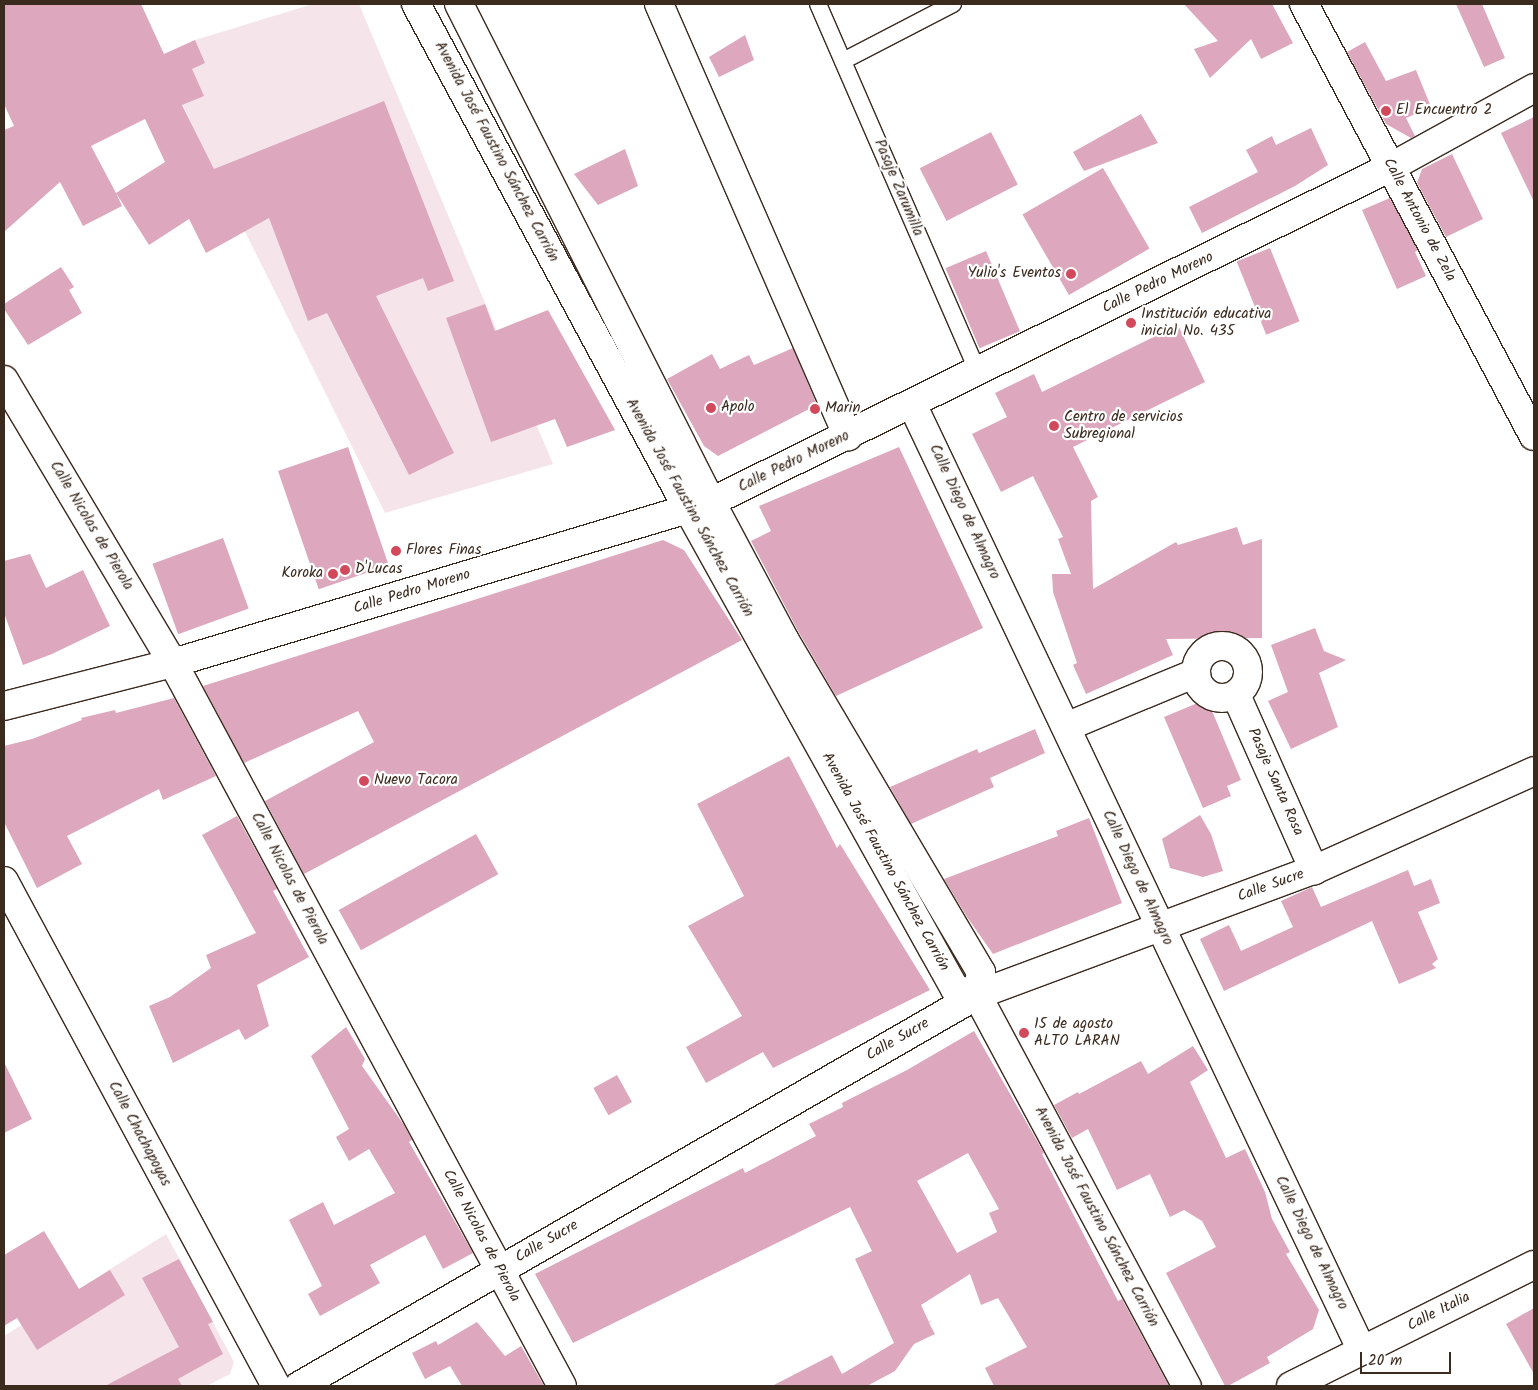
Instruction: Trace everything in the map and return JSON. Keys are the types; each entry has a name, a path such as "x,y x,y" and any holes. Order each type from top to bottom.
{"street":[{"name":"Avenida José Faustino Sánchez Carrión","path":"416,4 699,506 784,639 981,972 977,995 1188,1386"},
{"name":"Avenida José Faustino Sánchez Carrión","path":"459,4 699,506"},
{"path":"659,4 848,436"},
{"name":"Calle Antonio de Zela","path":"1304,4 1534,436"},
{"name":"Calle Pedro Moreno","path":"4,706 173,663 699,506 848,436 1391,167 1534,88"},
{"name":"Calle Nicolas de Pierola","path":"4,380 173,663 562,1386"},
{"name":"Calle Diego de Almagro","path":"912,404 1362,1351"},
{"path":"1217,646 1230,646 1240,652 1247,662 1249,675 1245,686 1236,695 1226,698 1215,698 1205,692 1198,684 1196,673 1198,661 1206,651 1217,646"},
{"path":"1066,727 1196,673"},
{"name":"Pasaje Santa Rosa","path":"1236,695 1314,870"},
{"name":"Calle Sucre","path":"299,1386 977,995 1314,870 1534,771"},
{"name":"Calle Chachapoyas","path":"4,881 276,1386"},
{"name":"Calle Italia","path":"1291,1386 1534,1265"}],"lane":[{"name":"Pasaje Zarumilla","path":"818,4 978,372"},
{"path":"843,61 953,4"}],"shaded area":[{"path":"313,4 359,4 553,464 385,513 194,129 161,56 195,40"},
{"path":"166,1234 234,1362 230,1374 207,1386 4,1386 4,1336"}],"building":[{"path":"4,4 141,4 164,54 195,40 205,63 192,69 204,96 182,105 214,169 384,101 454,281 428,291 423,278 376,296 454,453 409,475 327,313 308,321 269,218 206,253 189,219 149,245 116,193 122,206 83,226 60,182 4,232 4,130 14,126 4,104","holes":["145,119 165,162 116,193 91,146"]},
{"path":"1184,4 1272,4 1293,43 1261,59 1251,39 1210,78 1194,49 1218,41"},
{"path":"1456,4 1482,4 1505,58 1484,67"},
{"path":"745,35 754,60 719,77 709,57"},
{"path":"1365,42 1386,81 1416,70 1431,107 1406,118 1415,136 1411,138 1386,124 1347,52"},
{"path":"1141,114 1158,143 1084,171 1073,152"},
{"path":"1534,117 1534,202 1501,133"},
{"path":"1311,128 1328,165 1295,186 1202,233 1189,207 1258,172 1246,150 1272,136 1276,145"},
{"path":"991,132 1018,185 947,221 920,168"},
{"path":"625,149 638,186 598,205 574,174"},
{"path":"1452,154 1483,219 1446,237 1417,183 1422,169"},
{"path":"1103,168 1150,249 1069,295 1022,214"},
{"path":"1390,198 1418,250 1415,252 1426,276 1397,289 1362,210"},
{"path":"1270,248 1300,321 1266,335 1237,261"},
{"path":"986,251 1020,331 979,348 945,268"},
{"path":"61,267 74,287 69,290 82,313 28,345 4,309 4,304"},
{"path":"485,304 495,331 548,310 615,430 567,447 555,419 491,442 446,318"},
{"path":"1178,325 1205,382 1073,447 1098,497 1091,501 1093,589 1176,542 1178,545 1237,527 1243,545 1262,539 1262,638 1166,639 1173,655 1086,694 1073,665 1077,663 1053,592 1052,574 1071,574 1058,539 1063,537 1033,476 1001,492 972,434 1007,417 995,393 1034,374 1042,392"},
{"path":"793,348 817,405 718,456 704,446 667,379 712,354 720,369 749,355 754,365"},
{"path":"348,447 389,565 319,589 278,471"},
{"path":"899,447 983,628 836,696 798,631 751,541 771,531 759,506"},
{"path":"223,538 249,608 178,634 153,564"},
{"name":"Nuevo Tacora","path":"663,540 684,550 742,640 304,874 265,801 374,742 358,711 244,763 203,686"},
{"path":"30,554 46,588 83,570 110,626 52,654 23,665 4,613 4,561"},
{"path":"1315,628 1324,651 1346,660 1319,673 1338,727 1291,749 1268,701 1288,692 1271,645"},
{"path":"174,698 216,776 163,800 159,789 67,836 82,864 37,888 4,822 4,746 32,739 82,720 81,718 115,710 116,713"},
{"path":"1207,699 1241,780 1227,786 1231,796 1203,808 1164,717"},
{"path":"1035,729 1045,753 990,778 994,787 911,824 890,787 977,749 979,753"},
{"path":"789,756 837,848 840,844 930,990 773,1068 763,1052 706,1083 686,1047 742,1016 688,926 744,896 697,804"},
{"path":"1200,815 1211,834 1223,871 1203,877 1170,868 1162,839"},
{"path":"237,816 277,889 273,891 309,957 257,985 269,1026 245,1040 239,1029 173,1063 149,1006 170,997 211,968 206,955 256,933 202,835"},
{"path":"1089,818 1122,903 993,954 967,917 944,879 1058,836 1056,831"},
{"path":"476,834 498,874 361,950 339,910"},
{"path":"1408,870 1414,886 1431,879 1440,903 1418,912 1438,959 1432,964 1436,968 1399,984 1372,921 1224,991 1200,939 1229,925 1241,951 1293,927 1281,901 1312,887 1321,907"},
{"path":"346,1027 365,1059 362,1066 404,1125 412,1140 409,1142 473,1253 443,1269 425,1235 370,1265 380,1283 320,1316 308,1294 322,1286 289,1220 323,1202 334,1225 395,1193 369,1149 349,1161 336,1137 349,1129 311,1056"},
{"path":"974,1031 1044,1153 1042,1154 1118,1301 1122,1299 1169,1386 994,1386 985,1368 1027,1347 998,1298 981,1305 970,1274 921,1305 929,1322 932,1320 929,1323 935,1334 914,1344 895,1371 867,1386 772,1386 832,1355 842,1374 894,1343 855,1259 872,1251 850,1207 573,1343 535,1274 743,1168 745,1173 816,1136 809,1124 843,1107 842,1103 907,1070","holes":["968,1153 999,1209 989,1213 997,1232 957,1253 917,1181"]},
{"path":"1193,1046 1208,1070 1190,1082 1226,1158 1245,1149 1265,1192 1272,1219 1290,1252 1286,1254 1319,1310 1313,1329 1267,1357 1270,1363 1228,1386 1225,1386 1166,1273 1216,1247 1202,1221 1184,1210 1170,1217 1150,1174 1117,1190 1088,1129 1072,1138 1054,1105 1141,1061 1148,1074"},
{"path":"4,1062 32,1119 4,1133"},
{"path":"617,1075 632,1102 608,1115 593,1088"},
{"path":"44,1231 79,1289 110,1270 125,1295 37,1350 17,1318 4,1326 4,1255"},
{"path":"179,1259 213,1322 208,1324 223,1354 178,1379 182,1386 105,1386 179,1347 142,1278"},
{"path":"1534,1308 1534,1374 1506,1324"},
{"path":"477,1322 505,1356 521,1346 544,1386 462,1386 450,1366 425,1379 412,1353 436,1341 438,1345"}],"place":[{"name":"El Encuentro 2","path":"1386,111"},
{"name":"Yulio's Eventos","path":"1071,274"},
{"name":"Institución educativa inicial No. 435","path":"1131,323"},
{"name":"Apolo","path":"711,408"},
{"name":"Marin","path":"815,409"},
{"name":"Centro de servicios Subregional","path":"1054,426"},
{"name":"Flores Finas","path":"396,551"},
{"name":"D'Lucas","path":"345,570"},
{"name":"Koroka","path":"333,574"},
{"name":"Nuevo Tacora","path":"364,781"},
{"name":"15 de agosto ALTO LARAN","path":"1024,1033"}]}
